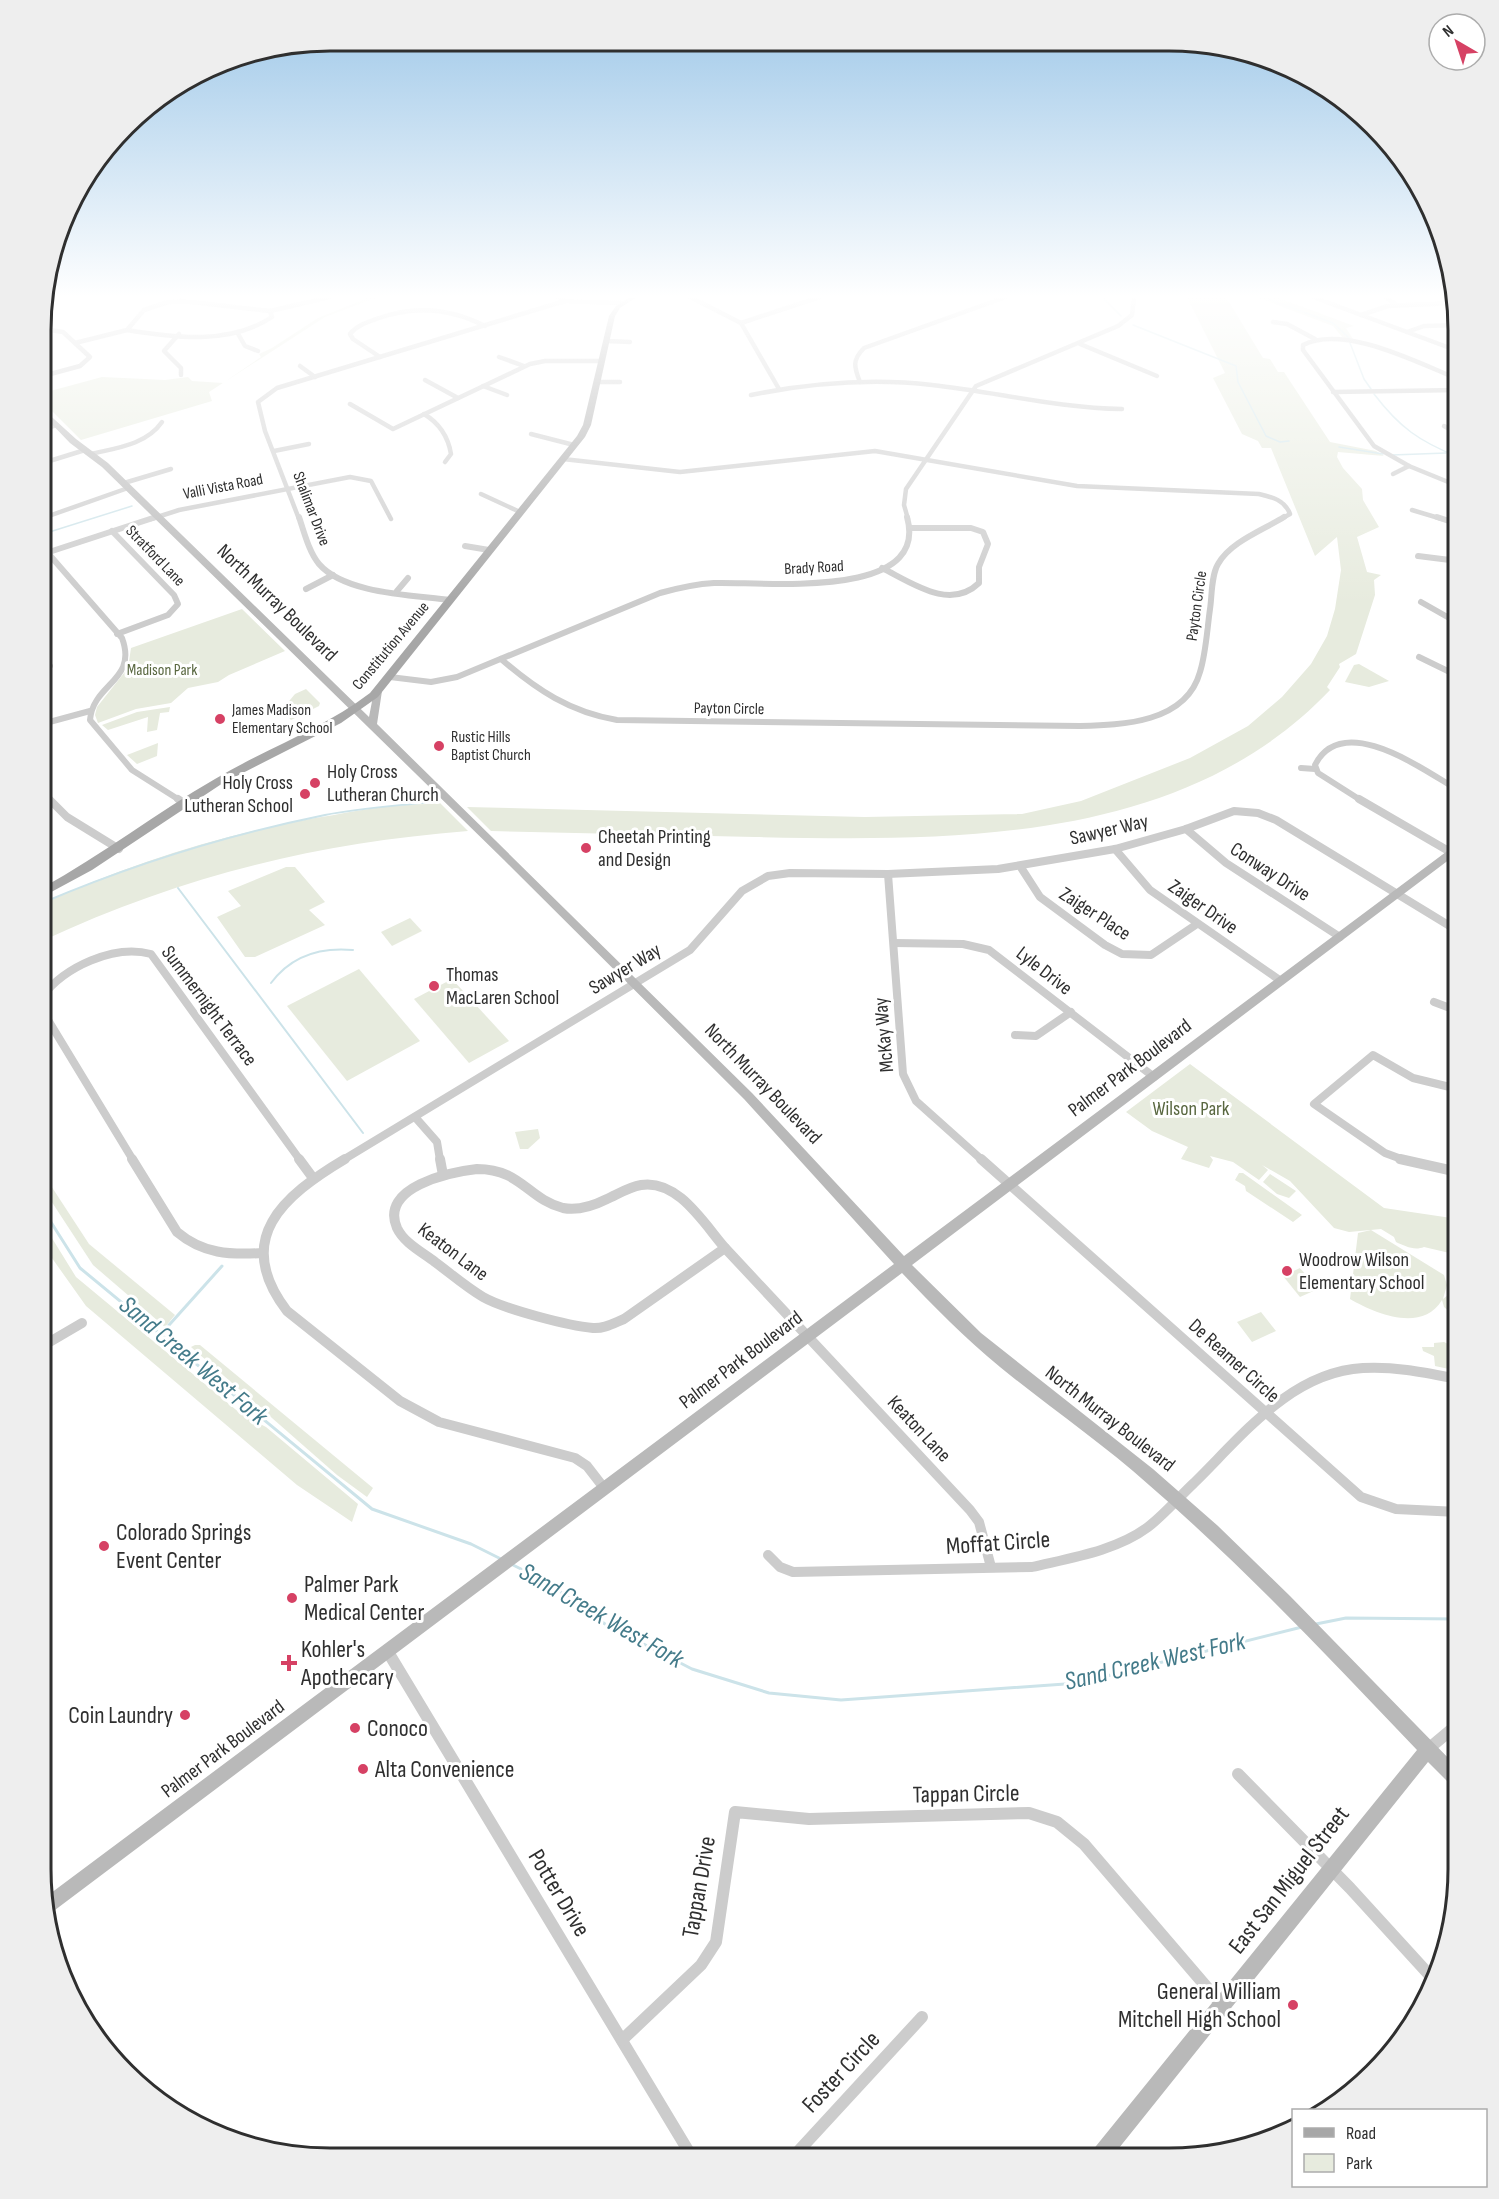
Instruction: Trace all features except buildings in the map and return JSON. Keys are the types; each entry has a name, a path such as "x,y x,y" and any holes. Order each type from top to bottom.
{"main road":[{"name":"Constitution Avenue","path":"51,888 119,849 184,803 236,772 325,730 357,710 390,677 574,445 587,425 592,400"},
{"name":"North Murray Boulevard","path":"51,419 126,486 357,710 780,1128 946,1309 1007,1365 1131,1460 1178,1500 1341,1660 1448,1770"},
{"path":"372,725 378,691"},
{"name":"Palmer Park Boulevard","path":"53,1902 1448,856"},
{"name":"East San Miguel Street","path":"1107,2148 1428,1750"}],"street":[{"name":"Shalimar Drive","path":"261,400 258,402 258,410 317,561 333,575 350,583 450,600"},
{"path":"350,404 393,429 455,400"},
{"path":"882,568 946,596 966,594 979,584 979,567 988,544 983,532 971,528 910,528 903,508 903,497 966,400"},
{"path":"1024,400 1075,408 1122,409"},
{"path":"1339,400 1370,442 1387,455 1448,481"},
{"path":"424,414 438,422 450,447 450,453 445,462"},
{"path":"51,461 150,436 159,430 162,422"},
{"path":"51,427 57,425"},
{"path":"1444,426 1448,428"},
{"path":"531,434 574,445"},
{"path":"274,451 309,444"},
{"name":"Payton Circle","path":"501,659 534,688 559,705 586,715 617,720 1068,726 1130,722 1160,714 1187,696 1200,674 1217,565 1235,546 1290,514 1289,508 1281,501 1259,494 1077,486 888,452 851,452 671,472 563,459"},
{"path":"1393,474 1409,466"},
{"path":"51,515 171,468"},
{"name":"Valli Vista Road","path":"51,551 157,516 344,478 365,478 373,484 390,519"},
{"path":"482,494 520,512"},
{"path":"1412,510 1448,521"},
{"name":"Brady Road","path":"390,677 440,682 684,586 725,583 831,584 855,579 882,568 907,547 911,540 910,528"},
{"name":"Stratford Lane","path":"112,531 174,595 178,604 168,615 117,634"},
{"path":"465,546 489,550"},
{"path":"1418,556 1448,560"},
{"path":"51,560 117,634 127,650 124,667 116,681 94,703 90,711 92,724 124,763 184,803"},
{"path":"306,589 333,575"},
{"path":"397,591 408,578"},
{"path":"1421,603 1448,618"},
{"path":"1419,657 1437,669 1448,673"},
{"path":"51,722 90,711"},
{"path":"1354,732 1358,740"},
{"path":"1315,769 1316,761 1340,742 1358,740 1378,746 1448,784"},
{"path":"1301,768 1315,769 1327,781 1448,847"},
{"path":"51,801 67,817 119,849"},
{"name":"Sawyer Way","path":"604,1488 587,1466 575,1458 439,1422 400,1401 287,1311 268,1286 262,1253 272,1219 289,1198 313,1178 636,985 690,950 742,891 758,880 790,873 888,874 1020,866 1115,849 1186,829 1234,811 1258,813 1276,820 1448,925"},
{"name":"Conway Drive","path":"1186,829 1220,859 1340,937"},
{"name":"Zaiger Drive","path":"1115,849 1150,890 1281,981"},
{"name":"Zaiger Place","path":"1020,866 1040,897 1122,954 1151,955 1197,924"},
{"name":"McKay Way","path":"888,874 903,1074 910,1093 922,1108 1009,1185"},
{"name":"Lyle Drive","path":"894,943 963,944 982,947 999,957 1154,1077"},
{"name":"Summernight Terrace","path":"51,984 61,977 114,953 136,950 151,954 313,1178"},
{"path":"1434,1002 1448,1007"},
{"path":"1016,1035 1035,1036 1071,1012"},
{"path":"51,1025 177,1232 197,1248 213,1253 262,1253"},
{"path":"1448,1087 1413,1078 1373,1055 1314,1104 1385,1153 1409,1162 1448,1170"},
{"path":"416,1117 437,1142 443,1175"},
{"name":"Keaton Lane","path":"725,1248 624,1319 609,1326 582,1326 511,1309 483,1297 405,1240 396,1228 394,1214 404,1193 417,1184 443,1175 497,1169 554,1204 576,1210 605,1201 639,1185 663,1187 675,1193 970,1510 979,1522 991,1567"},
{"name":"De Reamer Circle","path":"1009,1185 1361,1497 1373,1504 1398,1510 1448,1512"},
{"path":"51,1341 82,1323"},
{"name":"Moffat Circle","path":"768,1555 780,1566 793,1572 1032,1567 1113,1545 1149,1527 1265,1413 1303,1383 1343,1369 1382,1365 1448,1376"},
{"name":"Potter Drive","path":"388,1652 687,2148"},
{"name":"East San Miguel Street","path":"1428,1750 1448,1733"},
{"path":"1238,1774 1428,1973"},
{"name":"Tappan Drive","path":"622,2040 701,1965 716,1942 735,1812"},
{"name":"Tappan Circle","path":"735,1812 809,1819 1029,1813 1057,1822 1084,1844 1223,2006"},
{"name":"Foster Circle","path":"801,2148 922,2018"}],"green space":[{"path":"51,400 212,401 81,440 51,410"},
{"path":"1224,400 1302,400 1330,442 1376,451 1384,456 1338,452 1337,457 1343,468 1362,489 1363,500 1379,527 1357,537 1367,572 1381,575 1374,580 1375,595 1356,654 1339,664 1340,667 1327,687 1330,690 1271,741 1206,779 1135,806 1061,823 985,833 907,838 491,831 467,807 865,817 1022,814 1081,801 1190,758 1248,726 1282,697 1311,664 1327,636 1335,609 1341,570 1337,537 1315,556 1271,448 1262,448 1258,441 1242,434"},
{"name":"Madison Park","path":"242,609 285,651 218,682 188,688 171,703 136,709 98,723 95,715 97,707 128,668 131,648"},
{"path":"1359,664 1389,681 1369,687 1345,682 1354,665"},
{"path":"306,689 320,703 319,706 291,720 286,714 285,706 295,694"},
{"path":"170,707 169,712 160,713 157,730 147,732 148,717 108,730 102,725 137,712"},
{"path":"158,743 157,756 137,764 127,755"},
{"path":"438,801 468,831 357,844 250,866 146,898 51,937 51,900 148,861 221,839 296,822 369,809 429,804"},
{"path":"286,867 295,867 325,902 309,910 325,925 255,957 245,957 217,917 241,906 228,891"},
{"path":"410,918 422,931 392,946 381,932"},
{"path":"359,969 420,1041 347,1081 287,1006"},
{"path":"452,979 509,1041 469,1063 414,999"},
{"name":"Wilson Park","path":"1190,1064 1384,1208 1448,1218 1448,1253 1424,1247 1406,1246 1396,1242 1394,1237 1381,1229 1349,1232 1334,1228 1290,1181 1262,1165 1268,1170 1259,1180 1233,1162 1210,1156 1213,1160 1209,1168 1181,1159 1188,1147 1152,1131 1126,1112"},
{"path":"538,1129 540,1138 528,1149 520,1149 515,1132"},
{"path":"1239,1173 1243,1173 1302,1215 1293,1222 1246,1191 1245,1186 1235,1180"},
{"path":"1270,1174 1296,1191 1289,1198 1277,1194 1263,1182"},
{"path":"51,1186 89,1244 175,1315 165,1327 93,1265 51,1201"},
{"path":"1371,1230 1444,1275 1447,1285 1443,1299 1448,1295 1448,1310 1442,1300 1433,1310 1423,1316 1398,1318 1385,1315 1350,1299 1358,1233"},
{"path":"51,1237 76,1277 241,1414 266,1427 358,1504 352,1522 297,1485 86,1306 51,1257"},
{"path":"1300,1268 1318,1289 1300,1297 1283,1276"},
{"path":"1261,1312 1276,1331 1252,1342 1237,1322"},
{"path":"1434,1343 1448,1344 1448,1369 1435,1366 1434,1356 1423,1351 1422,1347 1434,1347"},
{"path":"200,1345 373,1488 367,1497 337,1475 191,1347"}],"waterway":[{"path":"1247,400 1266,436 1280,442 1289,441"},
{"path":"1379,400 1411,432 1448,452"},
{"path":"1339,447 1383,454"},
{"path":"1392,455 1446,453"},
{"path":"51,531 132,506"},
{"path":"51,899 146,863 252,832 338,813 430,802"},
{"path":"178,888 363,1133"},
{"path":"271,983 288,966 307,955 329,950 353,950"},
{"name":"Sand Creek West Fork","path":"51,1222 80,1268 372,1509 471,1544 501,1559"},
{"path":"161,1334 222,1266"},
{"name":"Sand Creek West Fork","path":"511,1564 547,1582 605,1624 692,1669 769,1693 841,1700 1079,1683 1302,1627"},
{"name":"Sand Creek West Fork","path":"1316,1624 1346,1618 1448,1619"}],"place":[{"name":"James Madison Elementary School","path":"220,719"},
{"name":"Rustic Hills Baptist Church","path":"439,746"},
{"name":"Holy Cross Lutheran Church","path":"315,783"},
{"name":"Holy Cross Lutheran School","path":"305,794"},
{"name":"Cheetah Printing and Design","path":"586,848"},
{"name":"Thomas MacLaren School","path":"434,986"},
{"name":"Woodrow Wilson Elementary School","path":"1287,1271"},
{"name":"Colorado Springs Event Center","path":"104,1546"},
{"name":"Palmer Park Medical Center","path":"292,1598"},
{"name":"Kohler's Apothecary","path":"289,1663"},
{"name":"Coin Laundry","path":"185,1715"},
{"name":"Conoco","path":"355,1728"},
{"name":"Alta Convenience","path":"363,1769"},
{"name":"General William Mitchell High School","path":"1293,2005"}]}
